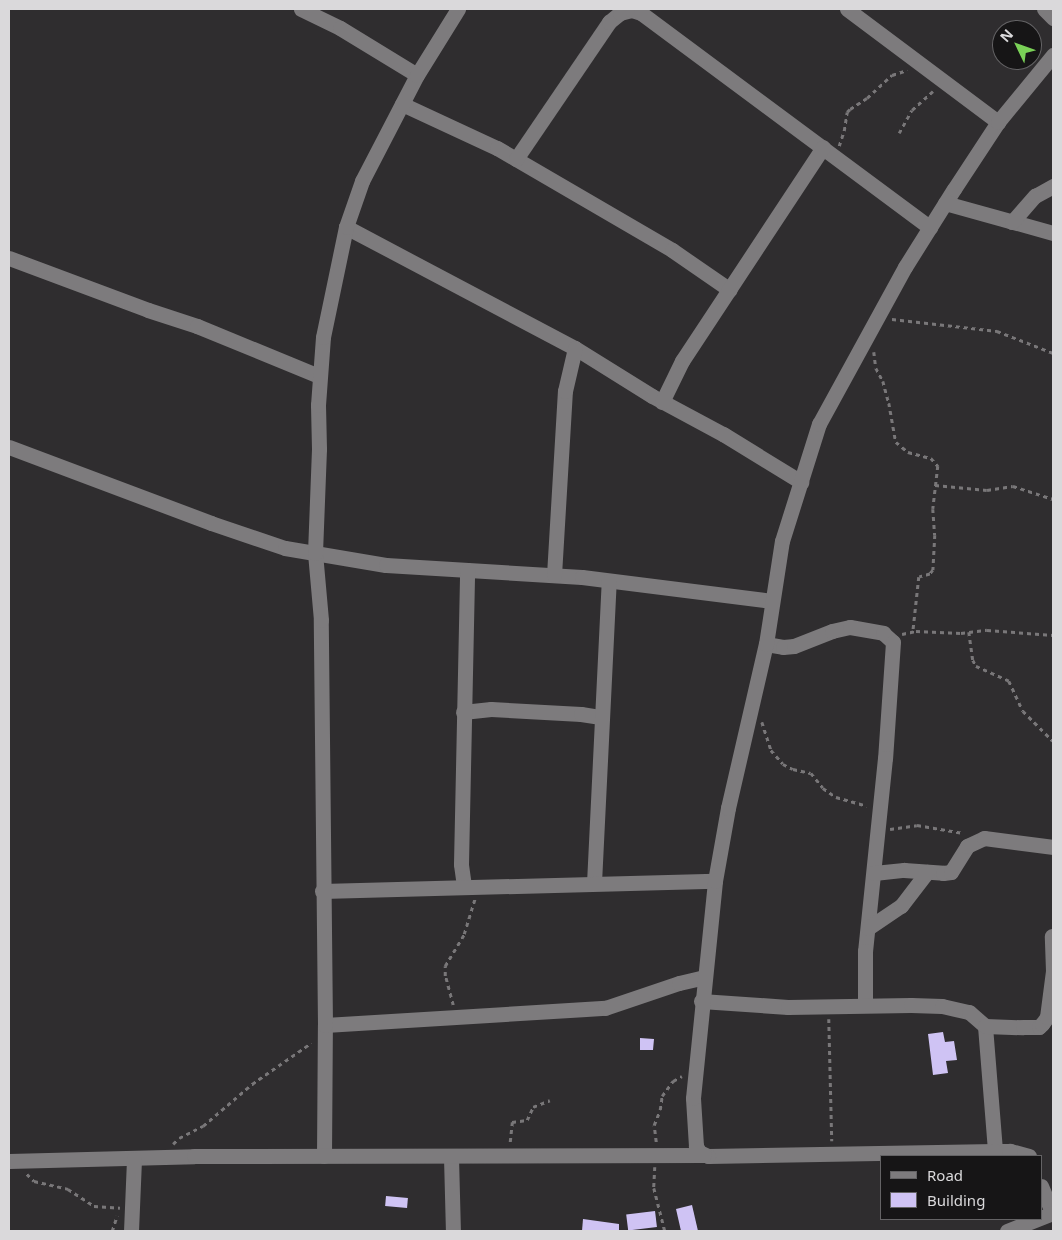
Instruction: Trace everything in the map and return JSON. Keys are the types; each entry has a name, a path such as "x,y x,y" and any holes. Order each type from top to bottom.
{"street":[{"path":"302,9 340,28 417,76"},
{"path":"324,1156 325,1028 320,620 315,553 319,376 329,303 346,226 362,181 417,76 458,9"},
{"path":"847,9 998,122"},
{"path":"1044,9 1053,18"},
{"path":"516,159 614,16 632,10 639,10 930,228"},
{"path":"704,1155 696,1146 693,1136 695,1077 701,1001 715,881 728,808 766,644 782,541 818,424 876,318 945,203 998,122 1053,55"},
{"path":"402,104 497,148 672,250 730,290"},
{"path":"662,402 682,361 828,151"},
{"path":"1012,222 1035,196 1053,186"},
{"path":"945,203 1053,233"},
{"path":"346,226 575,348 662,402 723,434 801,482"},
{"path":"9,258 139,307 197,326 319,376"},
{"path":"554,576 565,391 575,348"},
{"path":"9,447 211,523 285,548 386,564 609,581 704,591 772,601"},
{"path":"466,570 461,864 471,886"},
{"path":"594,883 609,581"},
{"path":"766,644 783,647 794,646 838,628 850,627 883,634 891,639 892,668 868,928 865,1004"},
{"path":"463,712 491,709 581,714 601,717"},
{"path":"874,873 904,870 951,872 967,846 984,838 1053,848"},
{"path":"868,928 900,906 927,872"},
{"path":"322,891 715,881"},
{"path":"985,1026 1031,1027 1042,1024 1047,1017 1053,971 1052,936"},
{"path":"325,1028 605,1008 679,983 704,977"},
{"path":"701,1001 788,1007 865,1004 942,1006 965,1010 977,1017 985,1026 995,1151"},
{"path":"15,1161 324,1156 704,1155 724,1157 833,1153 995,1151 1010,1151 1025,1155"},
{"path":"452,1157 453,1231"},
{"path":"131,1231 134,1159"},
{"path":"1042,1188 1053,1214"},
{"path":"1007,1231 1037,1220"}],"path":[{"path":"828,151 842,142 846,118 850,109 873,93 892,75 919,64"},
{"path":"899,133 912,110 944,82"},
{"path":"876,318 923,321 997,331 1053,353"},
{"path":"875,348 876,368 885,387 896,442 908,452 931,458 938,466 933,510 935,535 933,570 930,574 918,577 913,632"},
{"path":"936,485 987,490 1013,486 1053,499"},
{"path":"891,639 913,632 969,632 987,630 1053,635"},
{"path":"969,632 973,660 976,666 1009,681 1023,712 1053,741"},
{"path":"752,704 764,727 771,750 783,764 793,769 811,773 823,788 836,797 879,815 889,828 917,825 949,832 972,833 984,838"},
{"path":"456,1018 447,986 445,966 464,934 471,886"},
{"path":"828,1005 833,1153"},
{"path":"164,1158 180,1138 203,1126 252,1084 312,1043 325,1028"},
{"path":"665,1231 654,1188 656,1156 654,1125 660,1110 662,1096 679,1076 695,1077"},
{"path":"511,1156 510,1123 514,1120 530,1118 533,1107 550,1100"},
{"path":"15,1161 29,1178 34,1181 68,1189 94,1206 107,1209 124,1207"}],"building":[{"path":"943,1032 945,1042 954,1041 957,1060 946,1061 948,1073 933,1075 928,1034"},
{"path":"640,1038 654,1039 653,1050 640,1050"},
{"path":"386,1196 408,1198 407,1208 385,1206"},
{"path":"692,1205 698,1231 681,1231 676,1209"},
{"path":"655,1211 657,1227 628,1230 626,1215"},
{"path":"583,1219 619,1224 619,1231 582,1231"}]}
